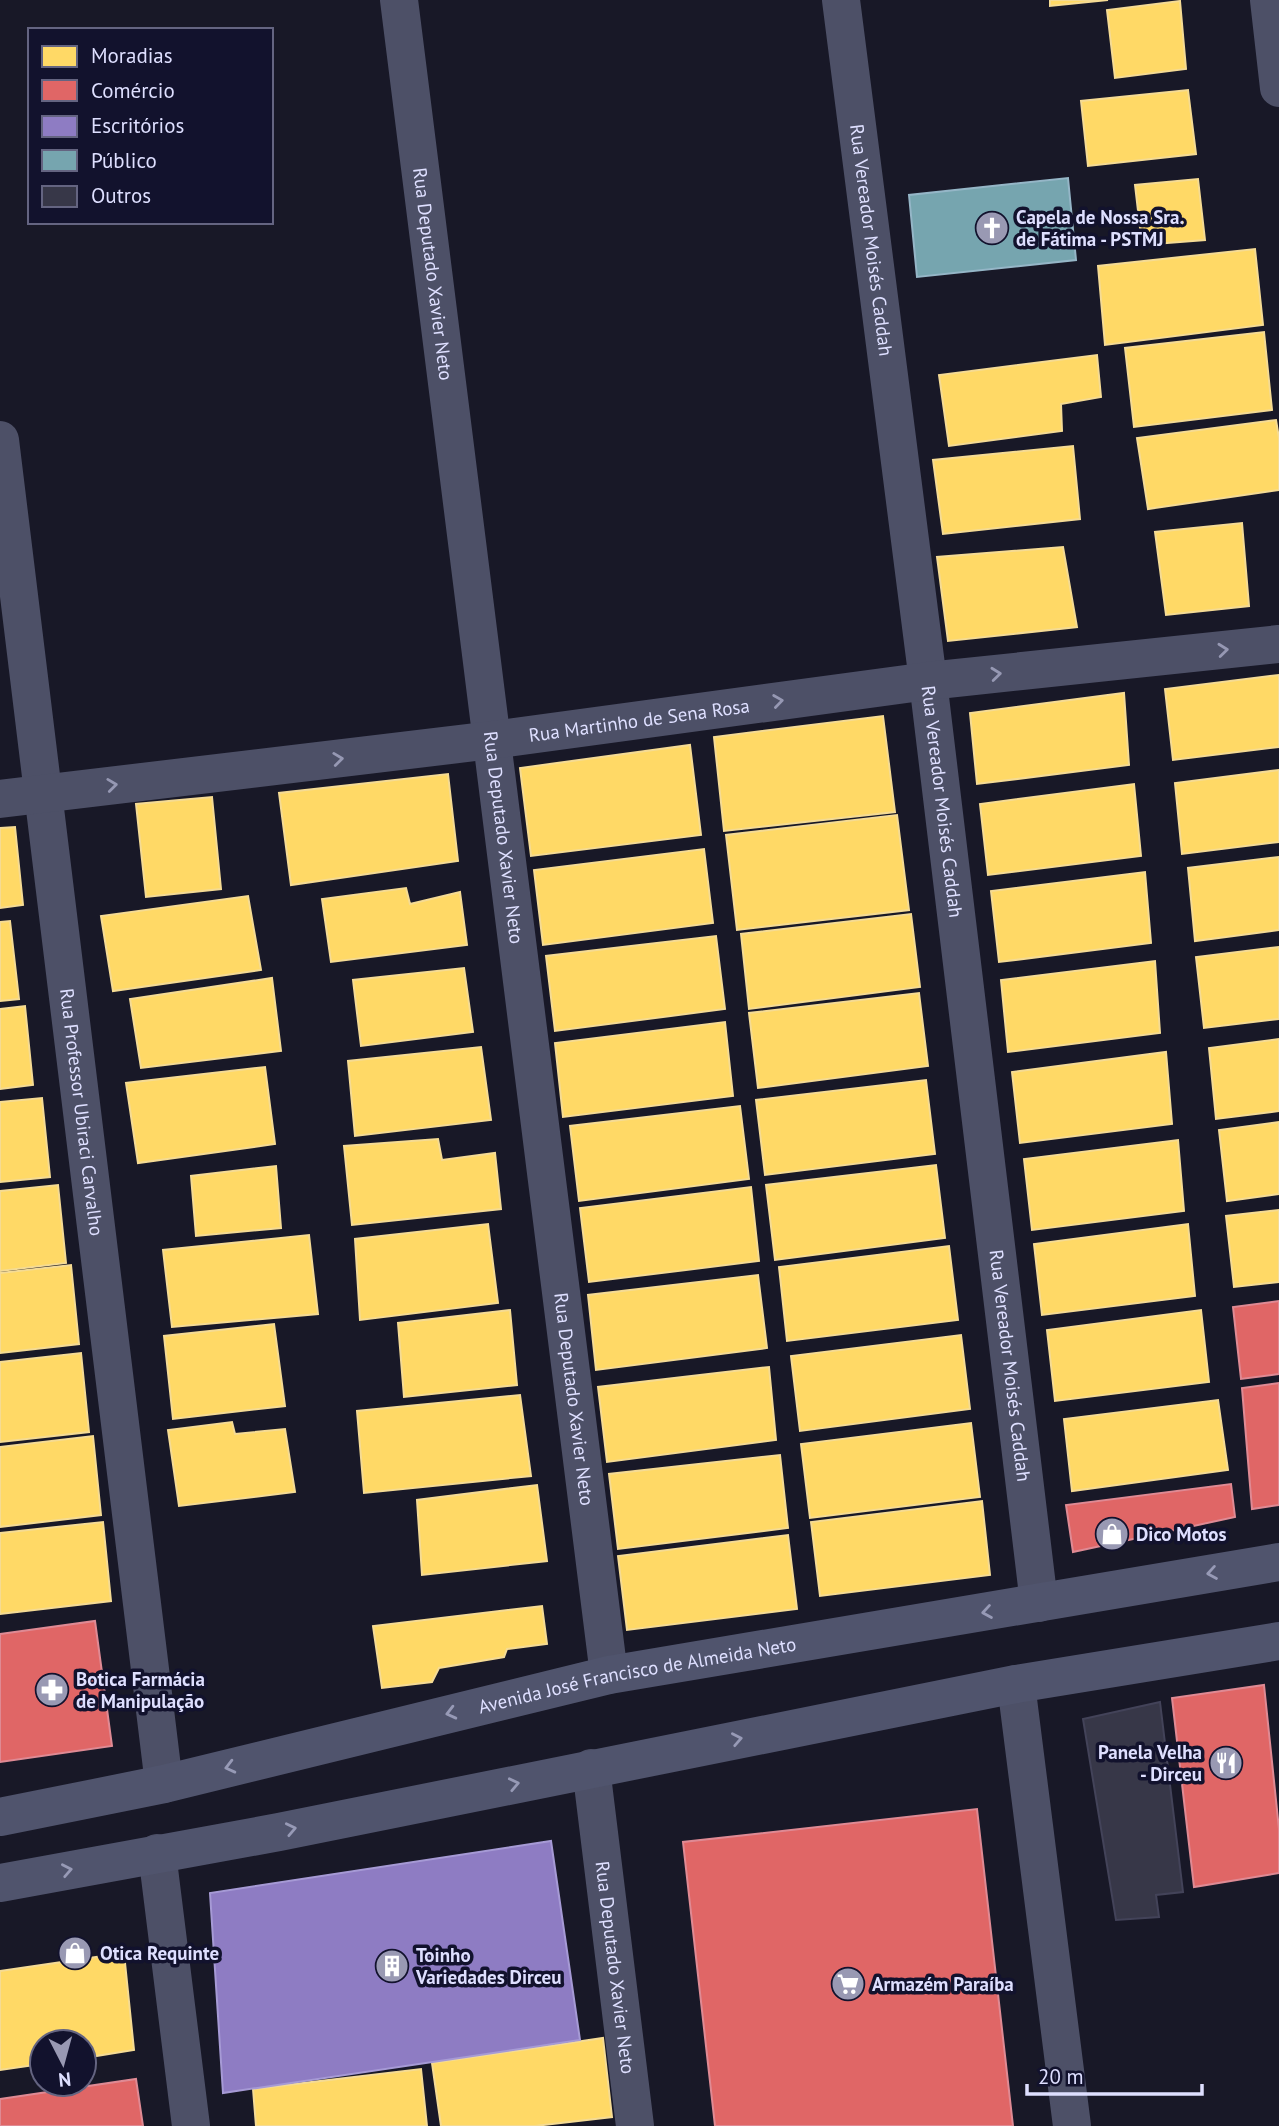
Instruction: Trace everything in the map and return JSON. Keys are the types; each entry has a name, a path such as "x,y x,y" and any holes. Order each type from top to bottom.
{"main road":[{"name":"Avenida José Francisco de Almeida Neto","path":"0,1817 164,1784 609,1675 1279,1562"},
{"path":"0,1883 279,1832 1016,1684 1279,1641"}],"street":[{"name":"Rua Deputado Xavier Neto","path":"399,0 609,1675"},
{"name":"Rua Vereador Moisés Caddah","path":"841,0 928,681 1039,1603"},
{"path":"1269,0 1279,88"},
{"name":"Rua Professor Ubiraci Carvalho","path":"0,440 164,1784"},
{"name":"Rua Martinho de Sena Rosa","path":"0,799 492,740 928,681 1279,644"},
{"path":"1016,1684 1072,2126"},
{"name":"Rua Deputado Xavier Neto","path":"590,1768 635,2126"},
{"path":"157,1853 191,2126"}],"building: Moradias":[{"path":"1050,0 1108,0 1050,6"},
{"path":"1180,1 1186,69 1115,78 1107,10"},
{"path":"1188,90 1196,154 1088,166 1081,101"},
{"path":"1198,179 1205,240 1142,245 1135,185"},
{"path":"1255,249 1263,325 1105,345 1098,266"},
{"path":"1264,332 1272,410 1134,427 1125,348"},
{"path":"1097,355 1101,397 1061,404 1062,431 949,446 939,375"},
{"path":"1276,420 1279,438 1279,490 1148,509 1137,438"},
{"path":"1073,446 1080,519 943,534 933,460"},
{"path":"1242,523 1249,606 1166,615 1155,532"},
{"path":"1063,547 1077,627 948,641 937,557"},
{"path":"1279,675 1279,747 1173,760 1165,689"},
{"path":"1124,693 1129,765 977,784 970,713"},
{"path":"883,716 895,812 724,831 714,737"},
{"path":"690,745 701,835 531,856 520,768"},
{"path":"1279,770 1279,842 1182,854 1175,783"},
{"path":"448,774 458,861 291,885 279,793"},
{"path":"1134,784 1141,856 988,875 980,804"},
{"path":"212,797 221,889 146,897 136,804"},
{"path":"897,815 909,910 737,930 726,835"},
{"path":"15,827 23,905 0,908 0,828"},
{"path":"704,849 713,923 543,945 534,870"},
{"path":"1279,857 1279,930 1195,941 1188,868"},
{"path":"1145,872 1151,943 999,962 991,891"},
{"path":"406,888 410,904 460,892 467,945 331,962 322,899"},
{"path":"248,896 261,970 113,991 101,916"},
{"path":"911,914 920,987 749,1009 741,934"},
{"path":"10,921 19,999 0,1001 0,922"},
{"path":"716,936 725,1009 555,1031 546,956"},
{"path":"1279,947 1279,1019 1204,1028 1196,957"},
{"path":"1155,961 1160,1033 1008,1052 1001,980"},
{"path":"464,968 473,1032 361,1046 353,980"},
{"path":"272,978 281,1051 141,1068 130,999"},
{"path":"919,993 928,1066 758,1088 749,1013"},
{"path":"25,1006 33,1085 0,1089 0,1009"},
{"path":"725,1022 733,1096 563,1117 555,1043"},
{"path":"1279,1039 1279,1111 1216,1119 1209,1048"},
{"path":"481,1047 491,1120 355,1136 348,1061"},
{"path":"1166,1052 1172,1124 1020,1143 1012,1072"},
{"path":"265,1067 275,1144 138,1163 126,1083"},
{"path":"926,1080 935,1154 765,1175 756,1100"},
{"path":"42,1098 50,1177 0,1182 0,1102"},
{"path":"740,1106 749,1179 579,1201 570,1126"},
{"path":"1279,1122 1279,1194 1227,1201 1219,1130"},
{"path":"438,1139 442,1160 495,1153 501,1209 352,1225 344,1146"},
{"path":"1178,1140 1184,1211 1032,1230 1024,1159"},
{"path":"936,1165 945,1238 775,1260 766,1185"},
{"path":"276,1166 281,1228 196,1236 191,1176"},
{"path":"58,1185 66,1263 0,1271 0,1191"},
{"path":"751,1187 759,1261 589,1282 580,1208"},
{"path":"1279,1210 1279,1282 1234,1287 1226,1216"},
{"path":"488,1224 498,1303 360,1320 355,1239"},
{"path":"1188,1224 1195,1296 1042,1315 1034,1244"},
{"path":"309,1235 318,1314 172,1327 163,1250"},
{"path":"949,1246 958,1320 787,1341 779,1267"},
{"path":"71,1265 79,1344 0,1353 0,1273"},
{"path":"758,1275 767,1348 596,1370 588,1295"},
{"path":"510,1310 517,1385 404,1397 398,1323"},
{"path":"1201,1310 1209,1382 1055,1401 1047,1330"},
{"path":"274,1324 285,1406 173,1419 164,1336"},
{"path":"961,1335 970,1409 800,1431 791,1356"},
{"path":"81,1353 89,1432 0,1442 0,1362"},
{"path":"769,1367 776,1440 607,1462 598,1387"},
{"path":"520,1395 531,1476 364,1493 357,1411"},
{"path":"1218,1400 1228,1470 1072,1491 1064,1419"},
{"path":"232,1422 235,1434 285,1429 295,1492 179,1506 168,1430"},
{"path":"971,1423 980,1497 810,1518 801,1444"},
{"path":"93,1436 101,1515 0,1527 0,1447"},
{"path":"780,1455 788,1528 618,1549 609,1474"},
{"path":"537,1485 547,1561 422,1575 417,1500"},
{"path":"982,1501 990,1575 820,1596 811,1522"},
{"path":"103,1522 111,1601 0,1614 0,1533"},
{"path":"788,1535 797,1609 627,1630 618,1556"},
{"path":"542,1606 547,1644 507,1649 504,1657 439,1668 432,1682 382,1688 373,1626"},
{"path":"124,1953 134,2050 98,2056 98,2028 28,2028 28,2066 0,2070 0,1971"},
{"path":"603,2038 612,2117 535,2126 441,2126 432,2063"},
{"path":"421,2069 427,2126 256,2126 253,2089"}],"building: Comércio":[{"path":"1279,1301 1279,1374 1241,1379 1233,1307"},
{"path":"1279,1383 1279,1505 1252,1509 1242,1388"},
{"name":"Dico Motos","path":"1231,1484 1235,1517 1073,1552 1066,1505"},
{"name":"Botica Farmácia de Manipulação","path":"95,1621 112,1746 0,1762 0,1634"},
{"name":"Panela Velha - Dirceu","path":"1264,1685 1279,1829 1279,1873 1194,1887 1172,1698"},
{"name":"Armazém Paraíba","path":"977,1809 1013,2126 715,2126 683,1842"},
{"path":"136,2079 143,2126 0,2126 0,2099 28,2095 28,2098 98,2098 98,2085"}],"building: Escritórios":[{"name":"Toinho Variedades Dirceu","path":"551,1841 580,2040 223,2093 210,1893"}],"building: Público":[{"name":"Capela de Nossa Sra. de Fátima - PSTMJ","path":"1068,178 1076,260 917,277 909,195"}],"building: Outros":[{"path":"1160,1702 1183,1892 1156,1895 1159,1917 1116,1920 1083,1719"}],"place":[{"name":"Capela de Nossa Sra. de Fátima - PSTMJ","path":"992,228"},
{"name":"Dico Motos","path":"1112,1534"},
{"name":"Botica Farmácia de Manipulação","path":"52,1690"},
{"name":"Panela Velha - Dirceu","path":"1226,1763"},
{"name":"Otica Requinte","path":"75,1953"},
{"name":"Toinho Variedades Dirceu","path":"392,1966"},
{"name":"Armazém Paraíba","path":"848,1984"}]}
